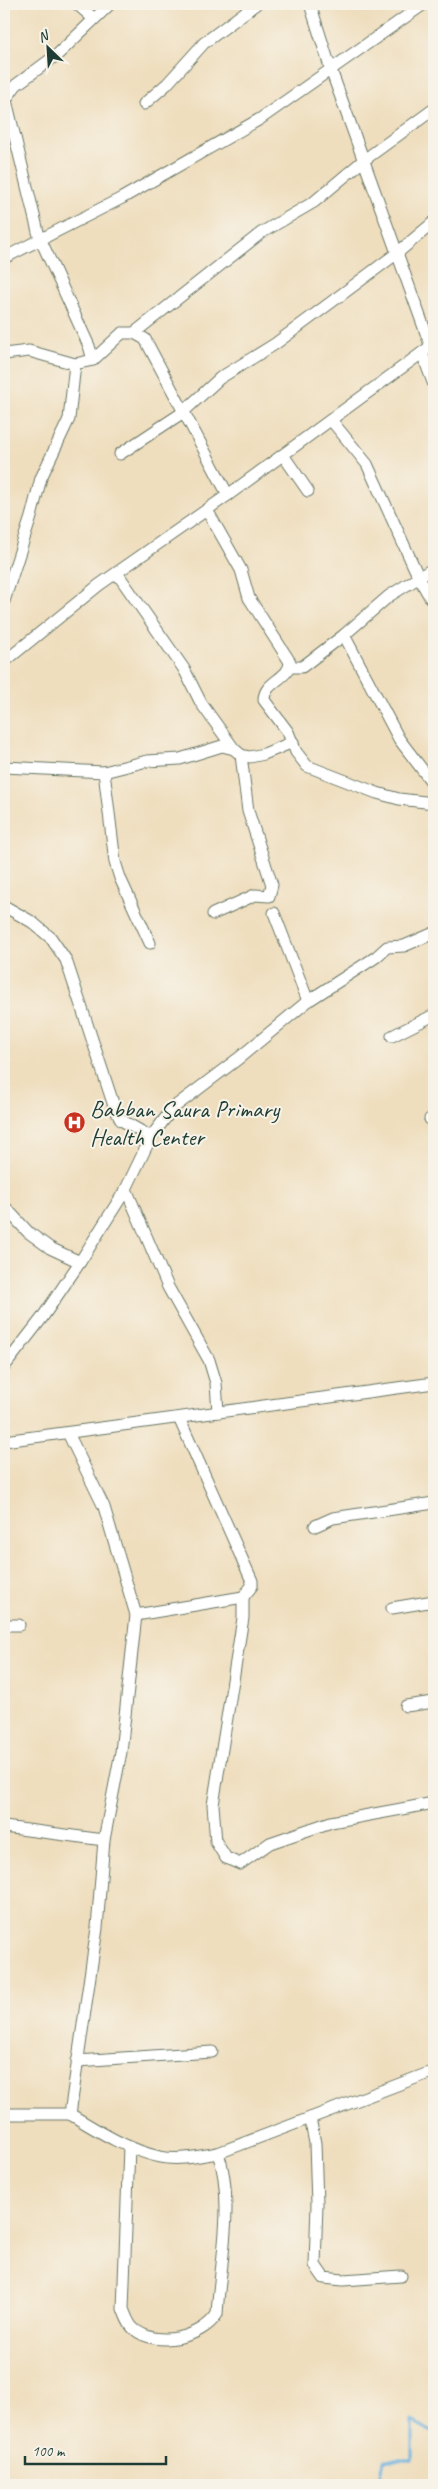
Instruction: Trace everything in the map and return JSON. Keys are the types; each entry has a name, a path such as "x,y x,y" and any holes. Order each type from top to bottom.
{"street":[{"path":"77,4 93,18"},
{"path":"93,360 40,236 4,98 16,85 58,54 93,18 110,4"},
{"path":"144,104 167,84 204,43 256,4"},
{"path":"310,4 331,70 429,348 434,385"},
{"path":"4,258 122,198 260,119 424,4"},
{"path":"134,333 261,233 314,202 364,160 434,109"},
{"path":"120,454 183,411 220,378 275,344 396,254 434,222"},
{"path":"4,354 29,350 74,364 93,360 122,333 134,333 145,339 228,495"},
{"path":"4,662 117,573 228,495 429,348"},
{"path":"4,601 32,517 41,478 69,419 74,364"},
{"path":"331,420 367,464 419,578 434,604"},
{"path":"283,455 308,491"},
{"path":"206,510 241,570 249,598 290,662 290,666"},
{"path":"434,568 389,596 344,635 302,667 290,666 267,688 264,700 293,742 296,752 307,766 377,793 398,799 434,803"},
{"path":"117,573 184,669 201,704 238,752 248,811 272,885 269,896 255,894 214,914"},
{"path":"344,635 399,739 434,785"},
{"path":"4,767 104,772 147,761 180,760 222,746 250,757 264,754 293,742"},
{"path":"104,772 115,862 120,878 150,943"},
{"path":"4,906 32,922 51,938 66,960 115,1109 121,1120 151,1138"},
{"path":"274,913 308,1001"},
{"path":"4,1367 42,1318 80,1262 126,1189 151,1138 173,1108 239,1058 308,1001 376,957 387,947 404,946 434,933"},
{"path":"392,1036 434,1015"},
{"path":"126,1189 168,1287 209,1360 216,1382 218,1412"},
{"path":"4,1206 28,1232 50,1248 80,1262"},
{"path":"4,1442 434,1383"},
{"path":"136,1615 243,1597 250,1591 252,1581 179,1418"},
{"path":"68,1433 104,1507 136,1615 121,1752 104,1840 97,1928 70,2114"},
{"path":"315,1526 333,1518 434,1503"},
{"path":"243,1597 243,1618 213,1806 216,1842 226,1858 240,1864 270,1843 331,1822 434,1804"},
{"path":"392,1608 434,1601"},
{"path":"4,1625 19,1625"},
{"path":"406,1706 434,1702"},
{"path":"4,1828 50,1831 104,1840"},
{"path":"77,2061 212,2052"},
{"path":"4,2114 70,2114 129,2147 162,2157 189,2158 218,2153 434,2071"},
{"path":"310,2118 315,2143 318,2204 314,2245 315,2265 324,2278 343,2280 401,2276"},
{"path":"129,2147 124,2309 127,2320 135,2330 162,2340 182,2338 212,2322 217,2314 224,2225 225,2172 218,2153"}],"waterway":[{"path":"379,2485 384,2460 412,2460 412,2421 434,2433"},
{"path":"342,2485 346,2480 355,2482 356,2485"}],"place":[{"name":"Babban Saura Primary Health Center","path":"74,1123"}]}
